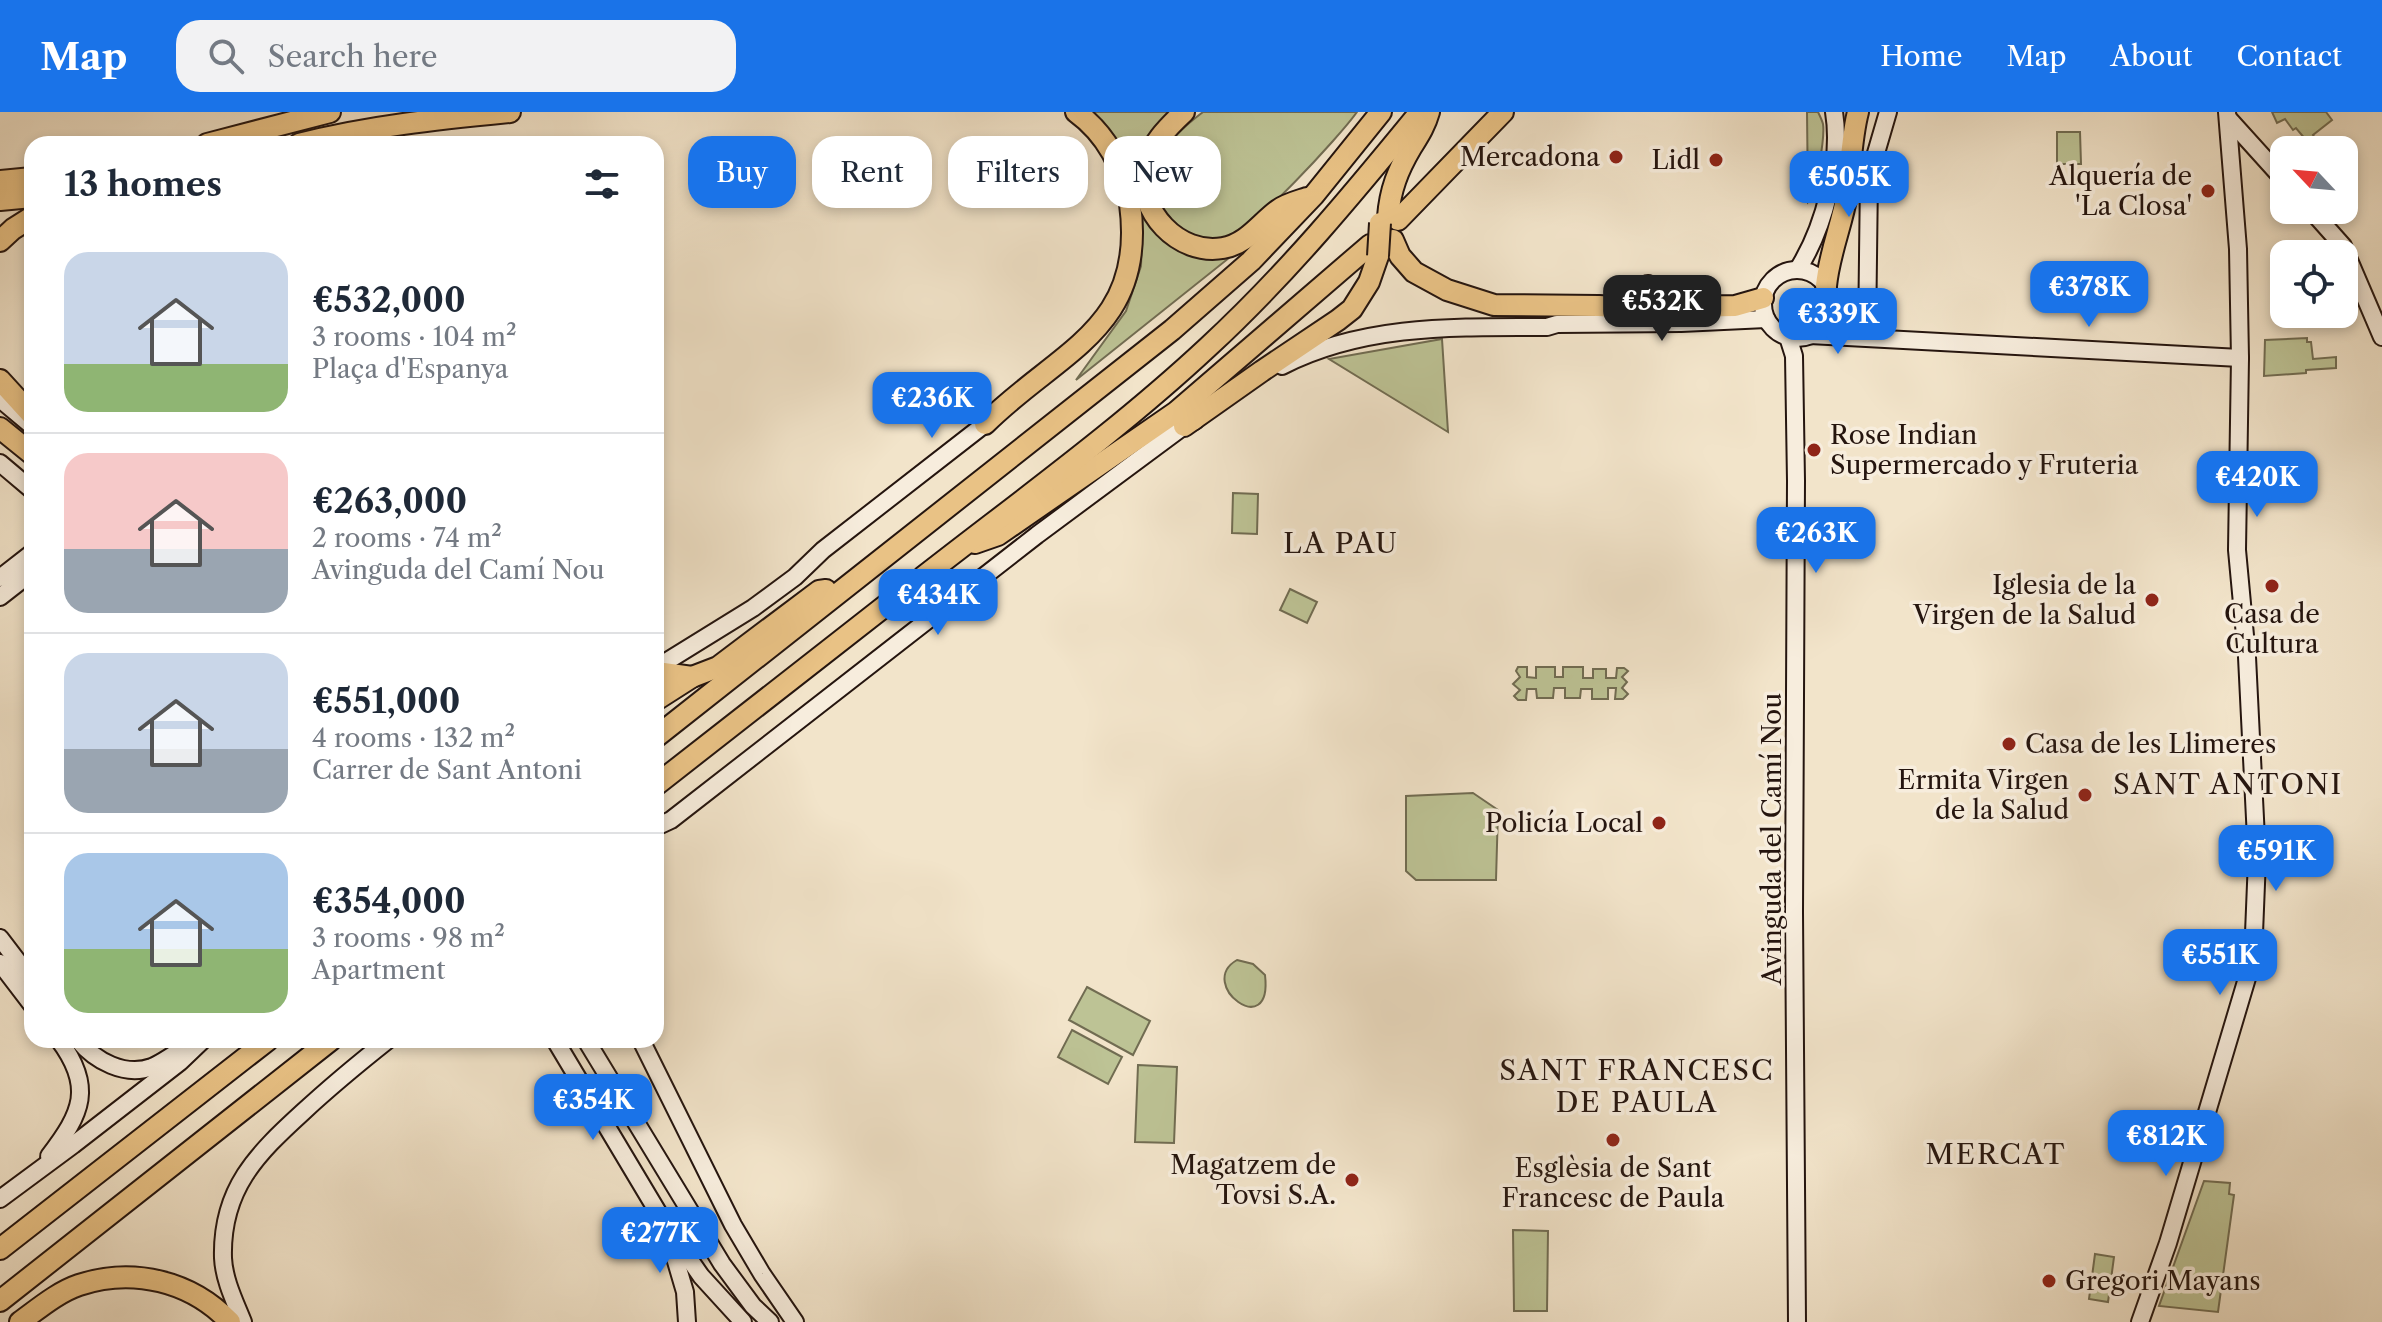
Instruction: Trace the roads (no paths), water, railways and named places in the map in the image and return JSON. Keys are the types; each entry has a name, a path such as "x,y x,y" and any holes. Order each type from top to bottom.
{"highway":[{"path":"238,136 330,112"},
{"path":"330,136 415,122 510,112"},
{"path":"985,424 1094,332 1115,304 1128,267 1133,229 1128,188 1112,152 1091,123 1076,112"},
{"path":"1184,112 1154,146 1145,169 1149,204 1172,235 1191,246 1231,246 1251,234 1280,208 1314,195"},
{"path":"664,731 1172,330 1251,261 1314,195 1381,112"},
{"path":"664,779 1131,414 1207,348 1288,269 1420,112"},
{"path":"1429,112 1425,128 1392,168 1384,185 1390,225 1407,266 1425,278 1447,290 1494,305 1628,308 1735,306 1763,298"},
{"path":"960,548 998,535 1176,412 1374,251 1390,225 1503,112"},
{"path":"1826,286 1828,264 1847,192 1852,134 1858,112"},
{"path":"0,181 24,179"},
{"path":"0,200 24,198"},
{"path":"6,235 24,223"},
{"path":"1184,426 1352,309 1369,282 1374,251"},
{"path":"1599,306 1628,301 1646,291 1648,286"},
{"path":"0,380 24,406"},
{"path":"0,428 24,449"},
{"path":"664,695 692,677 718,667 819,591 847,584"},
{"path":"664,672 692,677"},
{"path":"0,1249 258,1048"},
{"path":"0,1301 321,1048"},
{"path":"20,1322 77,1286 126,1277 176,1285 199,1296 230,1322"}],"street":[{"path":"1798,269 1811,248 1831,180 1836,146 1834,112"},
{"path":"1867,337 1869,177 1888,112"},
{"path":"2228,115 2270,164"},
{"path":"2140,1322 2168,1243 2253,958 2257,859 2247,657 2237,550 2238,249 2228,115"},
{"path":"2323,224 2343,246 2382,337"},
{"path":"1801,336 1824,324 1831,307 1826,286 1819,278 1810,272 1788,270 1771,281 1763,298 1766,319 1776,332 1801,336 2240,358"},
{"path":"1831,307 1867,337"},
{"path":"664,823 1037,535 1184,426 1203,418 1283,365 1341,342 1426,329 1766,319"},
{"name":"Avinguda del Camí Nou","path":"1797,1322 1794,356 1801,336"},
{"path":"0,399 24,419"},
{"path":"664,665 795,577 823,550 985,424"},
{"path":"0,463 24,483"},
{"path":"3,589 24,563"},
{"path":"3,589 24,578"},
{"path":"0,938 24,970"},
{"path":"0,963 24,994"},
{"path":"39,1169 75,1118 80,1099 78,1071 65,1048"},
{"path":"85,1048 93,1057 130,1071 152,1067 186,1048"},
{"path":"0,1199 195,1048"},
{"path":"243,1322 230,1290 223,1260 224,1232 231,1203 244,1175 278,1133 378,1048"},
{"path":"560,1048 665,1224 701,1276 743,1322"},
{"path":"591,1048 722,1264 753,1306 770,1322"},
{"path":"645,1048 733,1225 795,1322"},
{"path":"665,1224 685,1292 687,1322"}],"place":[{"name":"Mercadona","path":"1616,157"},
{"name":"Lidl","path":"1716,160"},
{"name":"Alquería de 'La Closa'","path":"2208,191"},
{"name":"Rose Indian Supermercado y Fruteria","path":"1814,450"},
{"name":"Casa de Cultura","path":"2272,586"},
{"name":"Iglesia de la Virgen de la Salud","path":"2152,600"},
{"name":"Casa de les Llimeres","path":"2009,744"},
{"name":"Ermita Virgen de la Salud","path":"2085,795"},
{"name":"Policía Local","path":"1659,823"},
{"name":"Esglèsia de Sant Francesc de Paula","path":"1613,1140"},
{"name":"Magatzem de Tovsi S.A.","path":"1352,1180"},
{"name":"Gregori Mayans","path":"2049,1281"}],"district":[{"name":"LA PAU","path":"1341,543"},
{"name":"SANT ANTONI","path":"2228,784"},
{"name":"SANT FRANCESC DE PAULA","path":"1637,1086"},
{"name":"MERCAT","path":"1996,1154"}]}
